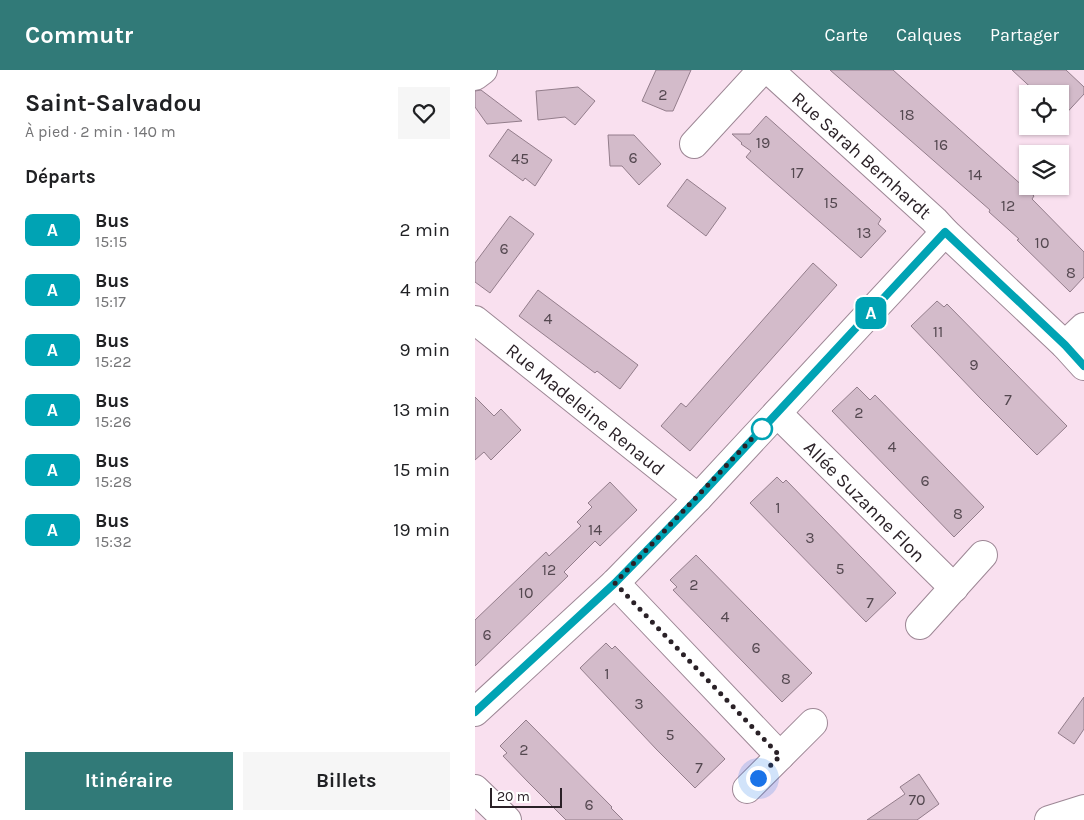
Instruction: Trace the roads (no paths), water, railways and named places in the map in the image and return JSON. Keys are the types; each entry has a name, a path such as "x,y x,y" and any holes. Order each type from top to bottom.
{"street":[{"path":"475,76 483,70"},
{"path":"694,144 762,70"},
{"name":"Rue Sarah Bernhardt","path":"769,70 945,232 1075,336 1084,366"},
{"path":"475,712 615,583 698,498 945,232"},
{"name":"Rue Madeleine Renaud","path":"475,320 698,498"},
{"name":"Allée Suzanne Flon","path":"777,413 954,588"},
{"path":"919,625 983,555"},
{"path":"615,583 780,756"},
{"path":"747,789 813,723"},
{"path":"475,789 507,820"},
{"path":"1049,820 1084,809"}]}
